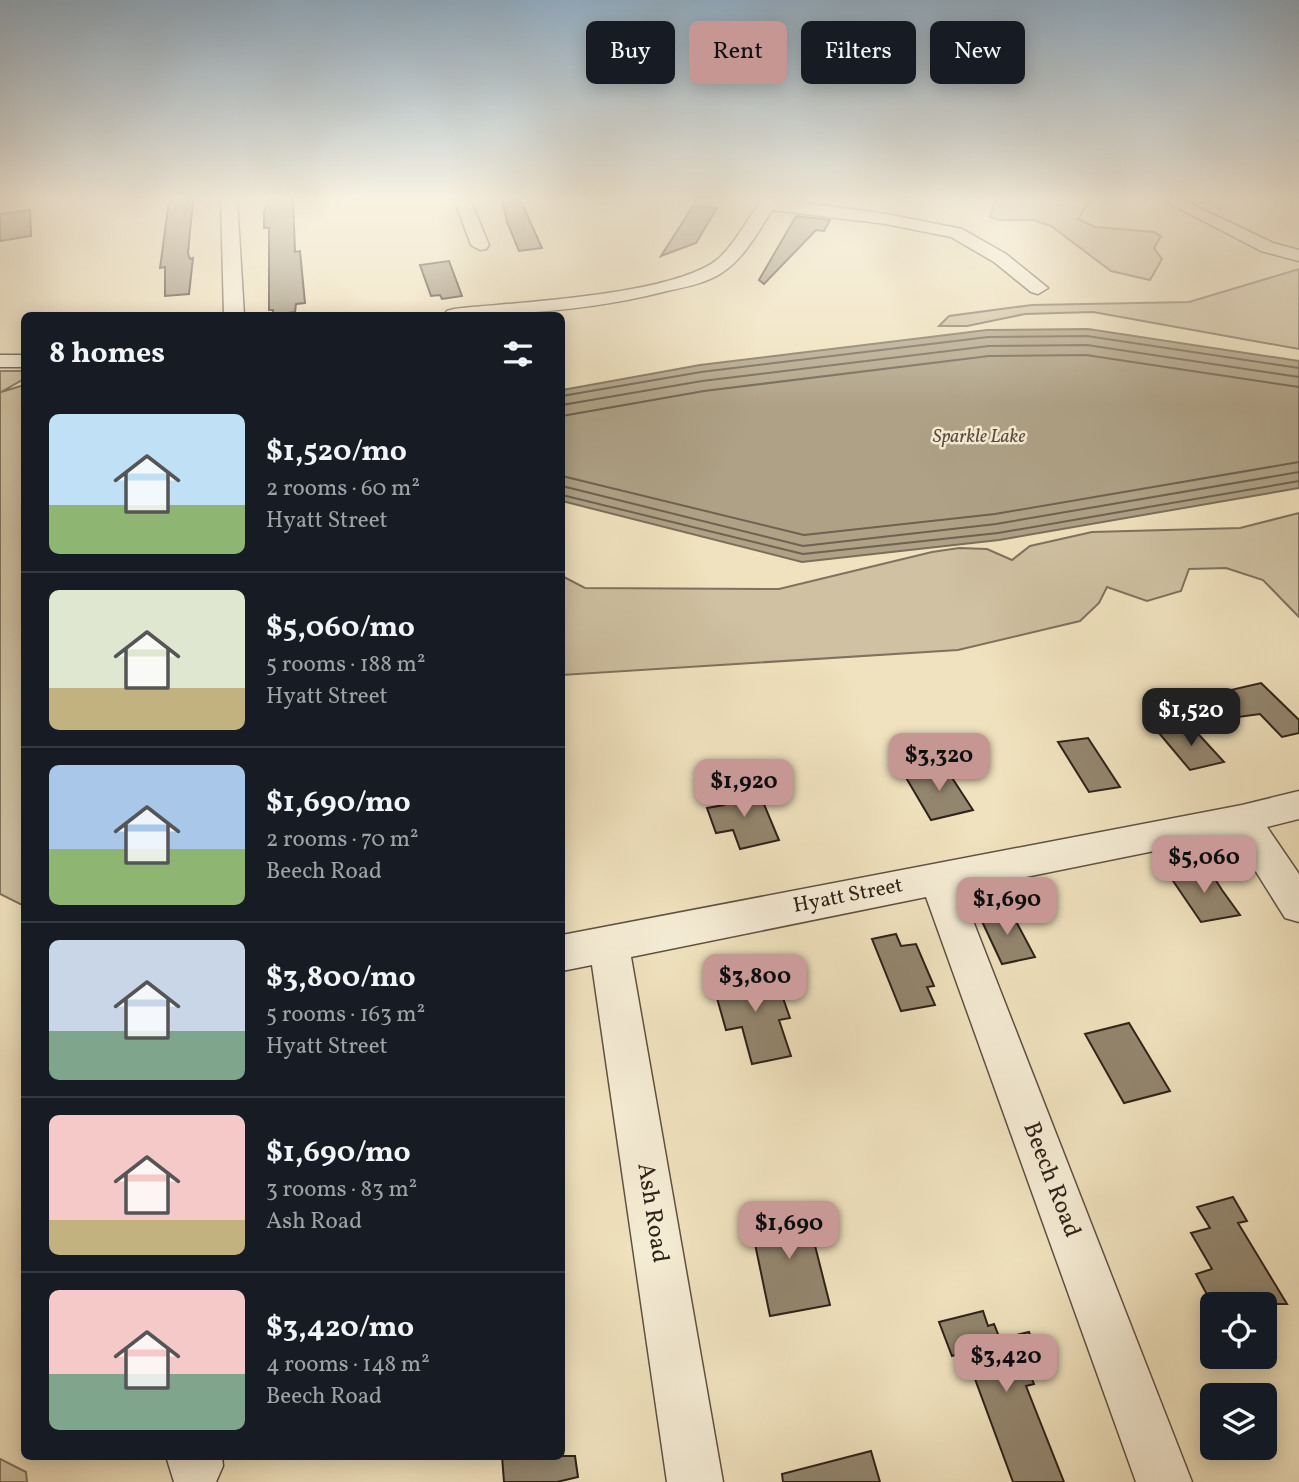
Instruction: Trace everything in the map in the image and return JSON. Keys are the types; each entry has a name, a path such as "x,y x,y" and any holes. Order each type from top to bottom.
{"street":[{"path":"232,268 234,312"},
{"path":"480,312 624,295 691,279 715,268"},
{"path":"1013,268 1038,288"},
{"path":"0,361 21,361"},
{"name":"Hyatt Street","path":"565,952 1242,819 1299,805"},
{"path":"1242,819 1299,906"},
{"name":"Beech Road","path":"937,877 1164,1482"},
{"name":"Ash Road","path":"609,944 695,1482"}],"shaded area":[{"path":"1107,268 1157,268 1150,280"},
{"path":"1299,269 1299,349 1093,312 1025,314 967,326 939,326 949,316 1032,305 1189,302"},
{"path":"0,371 21,371 21,381 1,392 21,386 21,904 0,894"},
{"path":"1299,513 1299,617 1263,580 1226,568 1189,569 1181,591 1147,601 1107,587 1099,603 1080,621 958,650 565,675 565,578 585,588 779,589 959,548 987,549 1012,560 1030,546 1092,532 1240,528"},
{"path":"0,1459 26,1472 27,1482 0,1482"}],"water":[{"name":"Sparkle Lake","path":"1088,329 1299,361 1299,488 999,540 802,562 565,502 565,389 700,365 987,330"}],"building":[{"path":"165,268 192,268 189,294 165,296"},
{"path":"269,268 302,268 305,303 296,304 295,312 269,310"},
{"path":"421,268 452,268 462,296 442,299 440,295 431,296"},
{"path":"766,268 779,268 764,284 759,280"},
{"path":"1261,683 1299,720 1299,733 1282,737 1260,714 1231,718 1209,695"},
{"path":"1191,726 1224,762 1190,770 1159,733"},
{"path":"1088,738 1120,787 1089,792 1058,742"},
{"path":"945,767 973,810 931,820 905,776"},
{"path":"758,790 779,840 740,849 733,830 716,833 707,808 724,805 721,797"},
{"path":"1208,868 1240,915 1201,922 1169,875"},
{"path":"1010,910 1035,957 1002,964 979,915"},
{"path":"896,934 901,946 916,944 934,986 927,987 935,1005 901,1011 872,939"},
{"path":"756,971 759,977 766,976 766,980 776,978 790,1018 779,1020 791,1056 752,1064 742,1027 726,1030 713,984 724,982 723,978"},
{"path":"1129,1023 1170,1091 1124,1103 1085,1034"},
{"path":"1233,1197 1247,1221 1238,1223 1287,1304 1277,1304 1277,1292 1206,1292 1196,1274 1212,1269 1191,1233 1210,1228 1197,1207"},
{"path":"805,1206 830,1305 770,1316 749,1215"},
{"path":"983,1311 988,1326 994,1324 1000,1339 1029,1332 1043,1368 1029,1372 1034,1384 1026,1386 1064,1482 1013,1482 965,1352 952,1356 939,1322"},
{"path":"871,1451 880,1482 783,1482 782,1474"},
{"path":"565,1456 575,1456 578,1477 557,1482 504,1482 502,1460 565,1460"}]}
